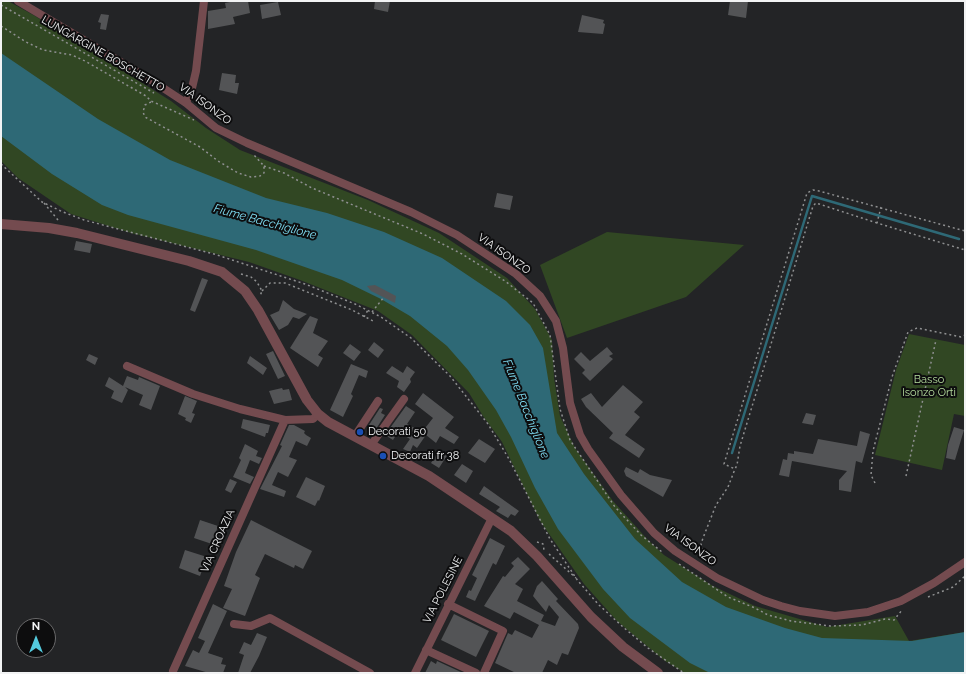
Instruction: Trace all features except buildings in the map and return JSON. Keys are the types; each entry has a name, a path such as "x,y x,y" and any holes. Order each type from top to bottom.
{"street":[{"name":"VIA ISONZO","path":"18,1 186,103 208,122 247,143 363,191 441,226 502,263 528,284 540,296 556,322 563,348 572,411 580,435 588,449 621,495 642,520 666,544 700,568 762,600 800,611 835,616 868,612 901,601 934,583 965,562"},
{"path":"186,103 192,88 196,71 204,1"},
{"path":"1,224 49,228 77,233 189,260 222,272 245,290 258,310 307,400 318,414 328,422 429,476 530,545 591,616 623,647 658,673"},
{"path":"127,366 216,403 285,420 313,419 318,414"},
{"path":"371,445 404,399"},
{"path":"355,436 378,401"},
{"name":"VIA CROAZIA","path":"173,671 285,420"},
{"name":"VIA POLESINE","path":"415,673 492,518"},
{"path":"448,604 503,631 484,673"},
{"path":"234,624 250,626 266,618 270,618 370,673"},
{"path":"426,650 476,673"}],"path":[{"name":"LUNGARGINE BOSCHETTO","path":"1,5 155,94"},
{"path":"1,26 26,42 43,50 72,55 146,96 151,101 157,102 191,120 208,122"},
{"path":"151,101 145,105 143,112 145,117 200,147 218,161 238,172 252,177 260,176 264,172 264,166"},
{"path":"250,154 264,166 284,172 312,188 423,234 462,254 506,281 533,303 550,335 560,410 570,440 616,507 648,542 666,554"},
{"path":"1,164 59,220"},
{"path":"735,469 724,464 725,457 805,195 809,191 819,191 965,231"},
{"path":"42,202 84,220 214,254 255,266 305,284 372,312 411,338 450,376 488,424 509,458 550,539 578,581"},
{"path":"700,568 706,557 702,550 703,538 716,505 728,487 735,469 813,206 816,203 965,250"},
{"path":"877,223 881,207"},
{"path":"262,291 270,283 285,283 375,322"},
{"path":"372,312 384,297"},
{"path":"364,317 368,310"},
{"path":"875,483 871,475 873,451 892,377 908,332 917,328 961,337 965,335"},
{"path":"906,476 936,340"},
{"path":"530,545 544,550 578,581 599,605 623,627 648,648 684,673"},
{"path":"677,563 728,598 755,608 768,615 791,621 830,626 862,625 885,619 894,620 903,608"},
{"path":"927,597 953,587 965,576"}],"green space":[{"path":"1,1 8,1 35,16 171,101 206,128 240,150 368,200 439,233 507,278 535,309 552,340 554,378 560,416 575,448 613,501 648,540 664,555 713,586 755,606 827,627 895,616 909,641 965,632 965,673 685,673 665,661 617,621 584,584 540,521 502,442 483,416 469,393 412,335 378,311 300,280 249,262 131,233 71,214 18,178 1,161"},
{"path":"607,232 744,245 686,297 567,338 540,265"},
{"name":"Basso Isonzo Orti","path":"909,334 965,345 965,416 954,414 942,470 875,455 896,370"}],"water":[{"name":"Fiume Bacchiglione","path":"1,53 98,119 170,160 266,198 327,213 384,232 442,258 506,301 530,325 543,348 557,433 584,474 635,539 682,582 726,607 785,628 822,638 912,641 965,632 965,673 710,673 690,663 630,618 603,589 558,529 535,488 511,437 496,410 468,370 447,346 410,316 381,299 342,280 256,250 128,215 102,205 52,174 1,136"}],"waterway":[{"path":"732,453 812,196 959,239"}],"place":[{"name":"Decorati 50","path":"360,432"},
{"name":"Decorati fr 38","path":"383,456"}]}
